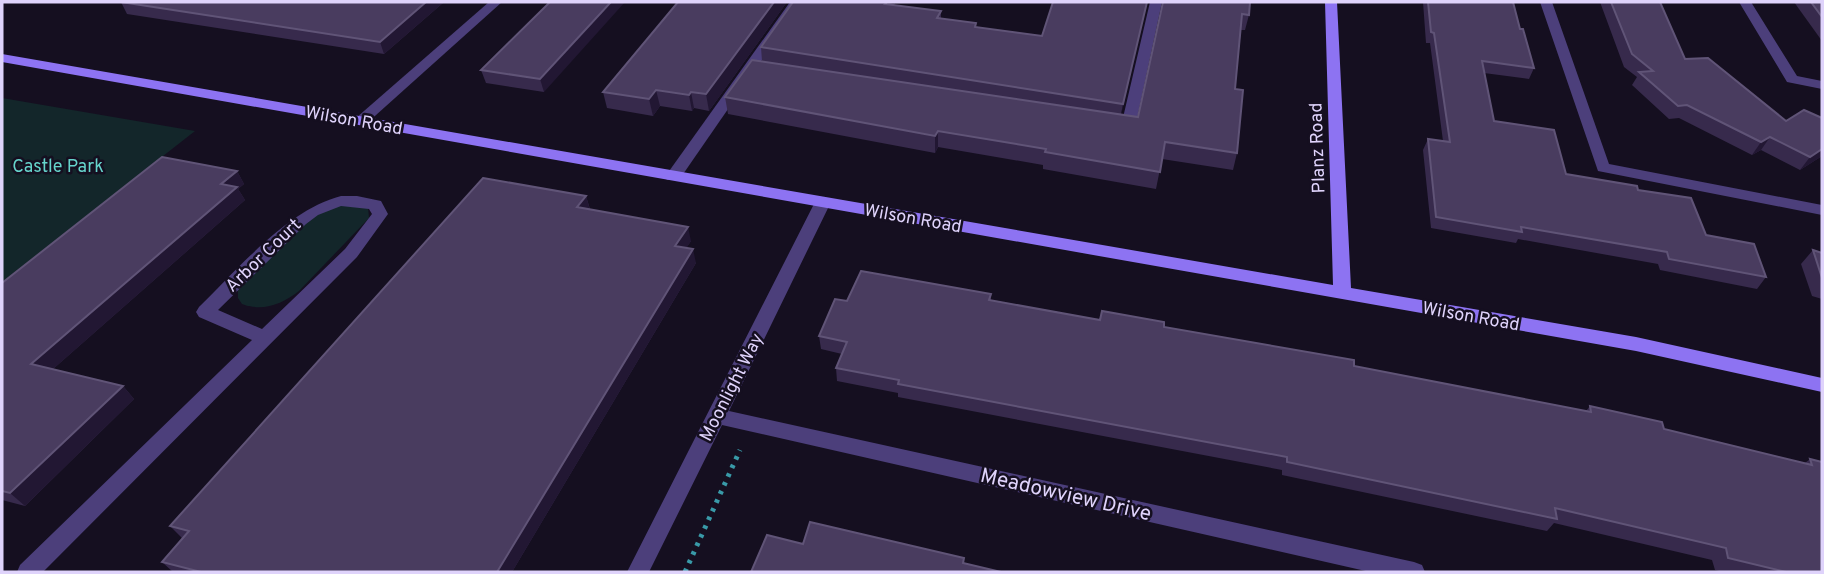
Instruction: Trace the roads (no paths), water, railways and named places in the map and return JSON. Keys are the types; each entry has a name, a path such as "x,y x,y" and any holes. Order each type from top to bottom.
{"street":[{"path":"362,121 496,2"},
{"path":"673,177 757,69 796,2"},
{"path":"1101,123 1128,128 1156,2"},
{"name":"Planz Road","path":"1331,2 1342,294"},
{"path":"1546,2 1603,168 1822,211"},
{"path":"1745,2 1792,79 1822,85"},
{"name":"Wilson Road","path":"2,58 1636,344 1822,385"},
{"name":"Arbor Court","path":"28,572 351,253 380,214 375,205 359,200 335,202 304,215 205,312 263,337"},
{"name":"Moonlight Way","path":"638,572 823,202"},
{"name":"Meadowview Drive","path":"717,416 1415,572"}],"park label":[{"name":"Castle Park","path":"58,166"}]}
